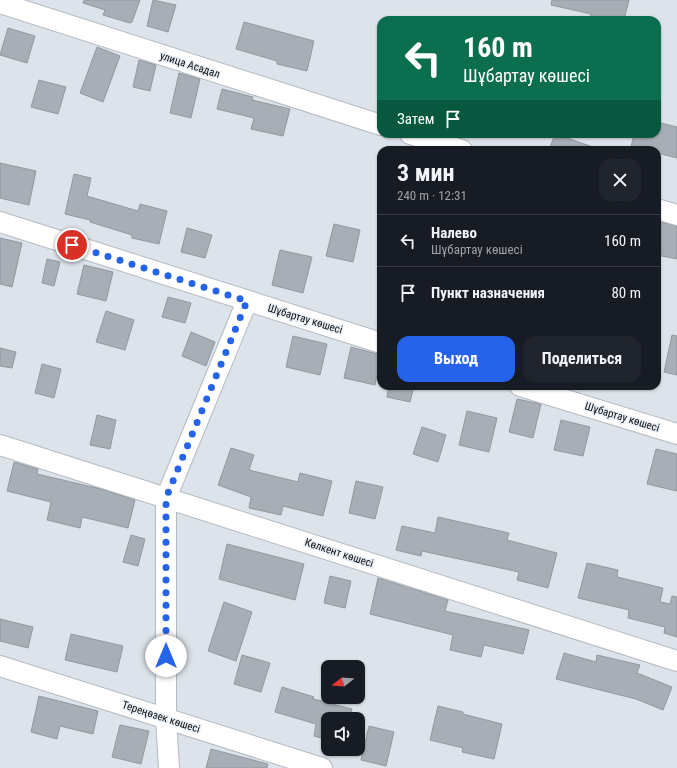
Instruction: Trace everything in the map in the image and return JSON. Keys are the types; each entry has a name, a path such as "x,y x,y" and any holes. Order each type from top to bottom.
{"street":[{"name":"улица Асадал","path":"0,3 377,124"},
{"path":"423,138 449,146"},
{"path":"661,210 677,216"},
{"name":"Шұбартау көшесі","path":"0,222 377,342"},
{"path":"169,768 166,719 166,498 247,301"},
{"name":"Шұбартау көшесі","path":"533,390 677,434"},
{"name":"Көлкент көшесі","path":"0,445 677,661"},
{"name":"Тереңөзек көшесі","path":"0,666 322,768"}],"building":[{"path":"84,0 140,0 132,22 130,23 103,15 105,10 83,3"},
{"path":"153,0 176,5 168,32 147,26"},
{"path":"552,0 629,0 625,16 590,16 591,14 551,5"},
{"path":"244,22 314,41 307,71 277,64 277,61 236,49"},
{"path":"8,28 35,36 27,63 0,55"},
{"path":"97,47 120,56 103,102 80,93"},
{"path":"139,60 156,65 150,91 133,87"},
{"path":"179,73 200,79 191,118 170,113"},
{"path":"39,80 66,87 58,114 31,107"},
{"path":"222,89 253,97 252,100 290,109 283,136 251,129 254,118 217,109"},
{"path":"661,123 677,127 677,158 661,154 661,146 631,146 633,138 661,138"},
{"path":"554,138 567,138 590,146 550,146"},
{"path":"0,163 36,171 29,205 0,198"},
{"path":"74,174 91,178 87,196 138,211 140,204 167,211 159,244 132,238 132,235 90,222 90,220 65,214"},
{"path":"661,222 677,226 677,259 661,256"},
{"path":"334,224 360,230 353,262 326,256"},
{"path":"187,228 212,235 205,258 181,252"},
{"path":"0,238 22,243 12,287 0,284"},
{"path":"280,250 312,257 303,293 272,285"},
{"path":"47,259 60,262 54,286 42,283"},
{"path":"84,265 113,272 106,301 77,294"},
{"path":"168,297 191,303 185,323 162,317"},
{"path":"106,311 134,320 125,350 96,342"},
{"path":"191,332 215,342 206,366 182,356"},
{"path":"672,335 677,336 677,375 664,372"},
{"path":"293,336 327,344 320,375 286,367"},
{"path":"351,347 377,354 377,375 375,385 344,378"},
{"path":"0,348 16,352 12,368 0,366"},
{"path":"42,364 61,369 54,398 35,393"},
{"path":"388,390 413,390 410,402 387,397"},
{"path":"517,399 541,404 533,438 509,432"},
{"path":"467,411 497,418 489,452 459,445"},
{"path":"97,415 116,420 110,449 90,445"},
{"path":"561,420 590,427 583,456 554,450"},
{"path":"422,427 446,435 438,462 413,454"},
{"path":"231,448 254,455 249,470 298,482 300,473 332,481 323,516 283,506 281,515 249,508 251,497 218,485"},
{"path":"656,449 677,454 677,491 647,484"},
{"path":"14,462 38,469 37,474 101,489 135,500 128,528 82,517 80,528 47,520 51,502 7,491"},
{"path":"356,481 383,487 375,519 349,513"},
{"path":"438,517 509,533 507,540 557,553 548,588 517,580 519,572 422,551 421,556 396,550 402,526 435,533"},
{"path":"131,535 145,539 138,566 123,562"},
{"path":"227,544 304,564 295,600 219,579"},
{"path":"587,563 618,570 617,577 663,588 660,602 670,604 672,596 677,597 677,637 664,633 665,627 628,618 629,610 578,598"},
{"path":"330,576 351,581 345,608 324,603"},
{"path":"378,578 448,600 445,611 529,630 523,654 484,645 481,657 450,650 453,635 370,614"},
{"path":"224,602 252,612 236,661 208,651"},
{"path":"0,619 33,627 28,648 0,641"},
{"path":"71,634 123,646 117,672 65,660"},
{"path":"564,653 596,662 597,655 640,665 637,673 672,687 663,710 636,699 556,679"},
{"path":"242,655 270,663 261,692 234,684"},
{"path":"282,687 314,697 313,699 321,701 321,704 332,704 352,709 351,712 321,712 321,738 314,736 316,724 275,712"},
{"path":"39,696 98,711 93,734 60,726 57,739 31,732"},
{"path":"438,706 502,724 494,759 462,752 463,748 430,740"},
{"path":"120,725 149,731 141,764 112,757"},
{"path":"369,726 394,732 386,766 361,760 362,756 365,756 365,743"},
{"path":"211,749 268,764 267,768 206,768"}],"route":[{"path":"72,245 247,301 166,498 166,656"}]}
